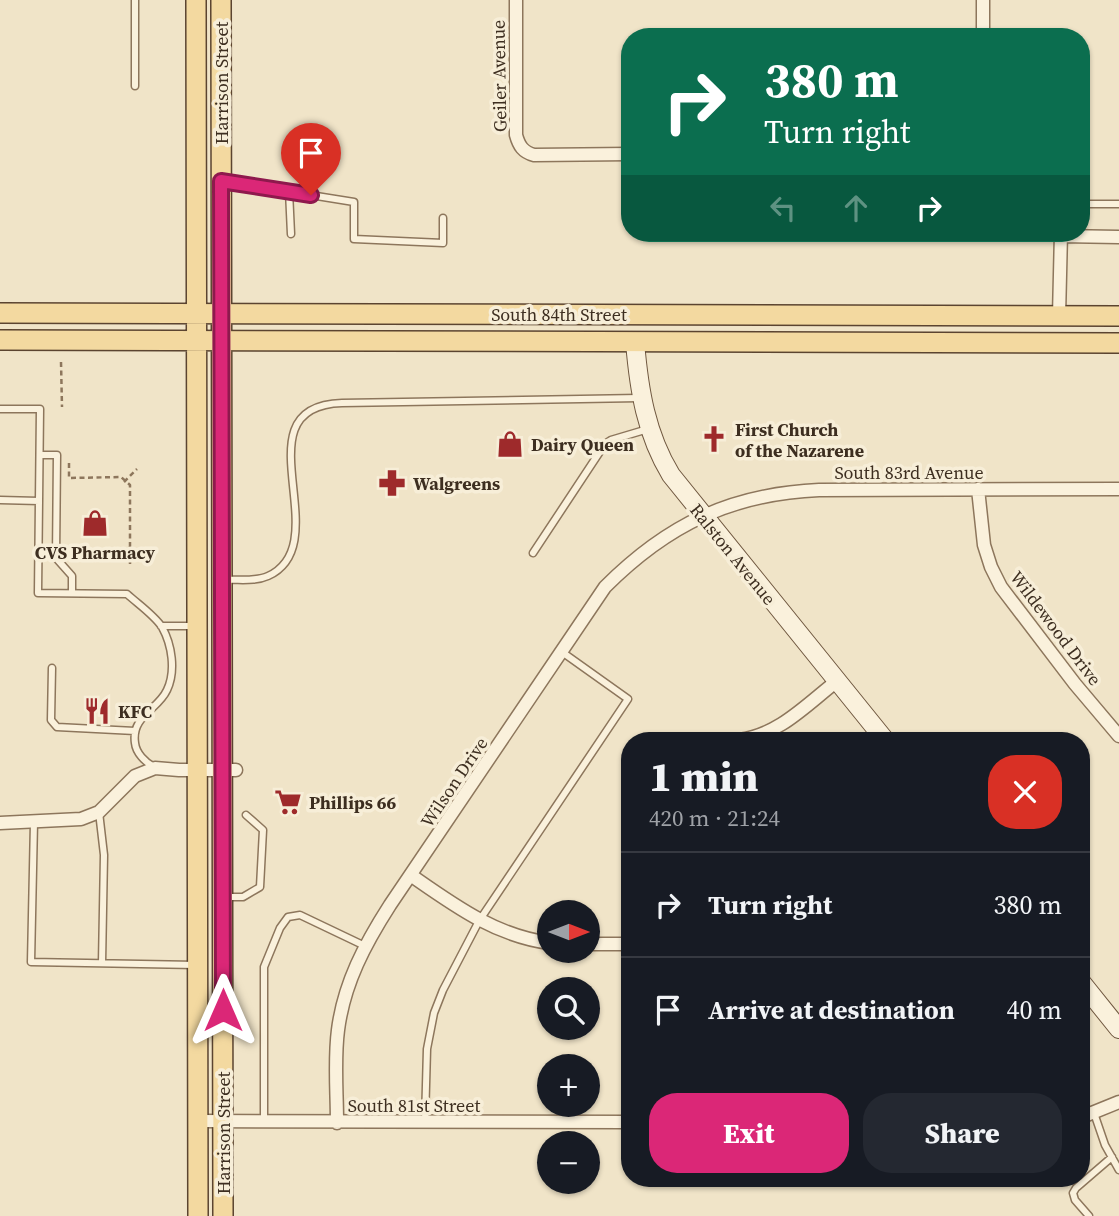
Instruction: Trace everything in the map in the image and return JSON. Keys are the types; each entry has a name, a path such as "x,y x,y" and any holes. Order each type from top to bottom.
{"main road":[{"name":"Harrison Street","path":"196,0 198,1216"},
{"name":"Harrison Street","path":"221,0 222,580 229,770 223,898 223,1216"},
{"name":"South 84th Street","path":"0,313 1119,316"},
{"path":"635,342 648,330 656,327 761,325 794,315"},
{"name":"South 84th Street","path":"0,340 1119,343"}],"street":[{"name":"Geiler Avenue","path":"516,0 516,135 519,145 534,155 621,154"},
{"path":"983,0 983,28"},
{"path":"1090,236 1119,237"},
{"path":"1059,316 1061,242"},
{"name":"Ralston Avenue","path":"635,342 640,398 659,455 702,516 878,732"},
{"name":"Wildewood Drive","path":"978,489 984,545 1001,587 1074,684 1119,736"},
{"name":"South 83rd Avenue","path":"702,516 731,505 796,491 1119,489"},
{"name":"Wilson Drive","path":"337,1123 338,1029 350,980 365,946 605,587 661,538 702,516"},
{"path":"772,732 837,681"},
{"path":"0,823 81,819 99,812 135,776 155,768 229,770"},
{"path":"412,876 479,921 506,933 537,940"},
{"path":"600,944 621,943"},
{"path":"1090,993 1119,1029"},
{"path":"1090,1114 1119,1102"},
{"name":"South 81st Street","path":"198,1121 621,1122"}],"lane":[{"path":"135,0 135,86"},
{"path":"221,181 354,202 354,239 443,243 443,218"},
{"path":"289,191 291,234"},
{"path":"1090,204 1119,204"},
{"path":"222,580 267,577 289,557 295,540 296,522 290,449 292,433 300,421 315,408 342,402 640,398"},
{"path":"0,408 40,409 38,593 127,594 162,626 172,659 170,680 163,697 140,719 135,731 136,750 155,768"},
{"path":"533,553 605,444 649,429"},
{"path":"40,455 57,455 56,558 72,576 72,593"},
{"path":"0,500 39,501"},
{"path":"162,626 197,626"},
{"path":"425,1123 427,1049 434,1013 443,990 479,921 628,699 562,652"},
{"path":"52,668 51,720 57,727 135,731"},
{"path":"99,812 104,855 102,963"},
{"path":"223,898 243,897 260,887 263,830 246,815"},
{"path":"34,822 32,962 198,965"},
{"path":"264,1122 264,967 279,928 288,918 300,915 365,946"},
{"path":"1090,1119 1119,1170"},
{"path":"1090,1176 1112,1157"},
{"path":"1077,1187 1073,1194 1075,1200 1088,1216"}],"path":[{"path":"61,362 62,407"},
{"path":"69,463 69,478 121,477 130,485 130,566"},
{"path":"125,481 137,469"}],"place":[{"name":"First Church of the Nazarene","path":"714,439"},
{"name":"Dairy Queen","path":"510,444"},
{"name":"Walgreens","path":"392,483"},
{"name":"CVS Pharmacy","path":"95,523"},
{"name":"KFC","path":"97,711"},
{"name":"Phillips 66","path":"288,802"}],"route":[{"path":"223,1010 221,181 311,195"}]}
